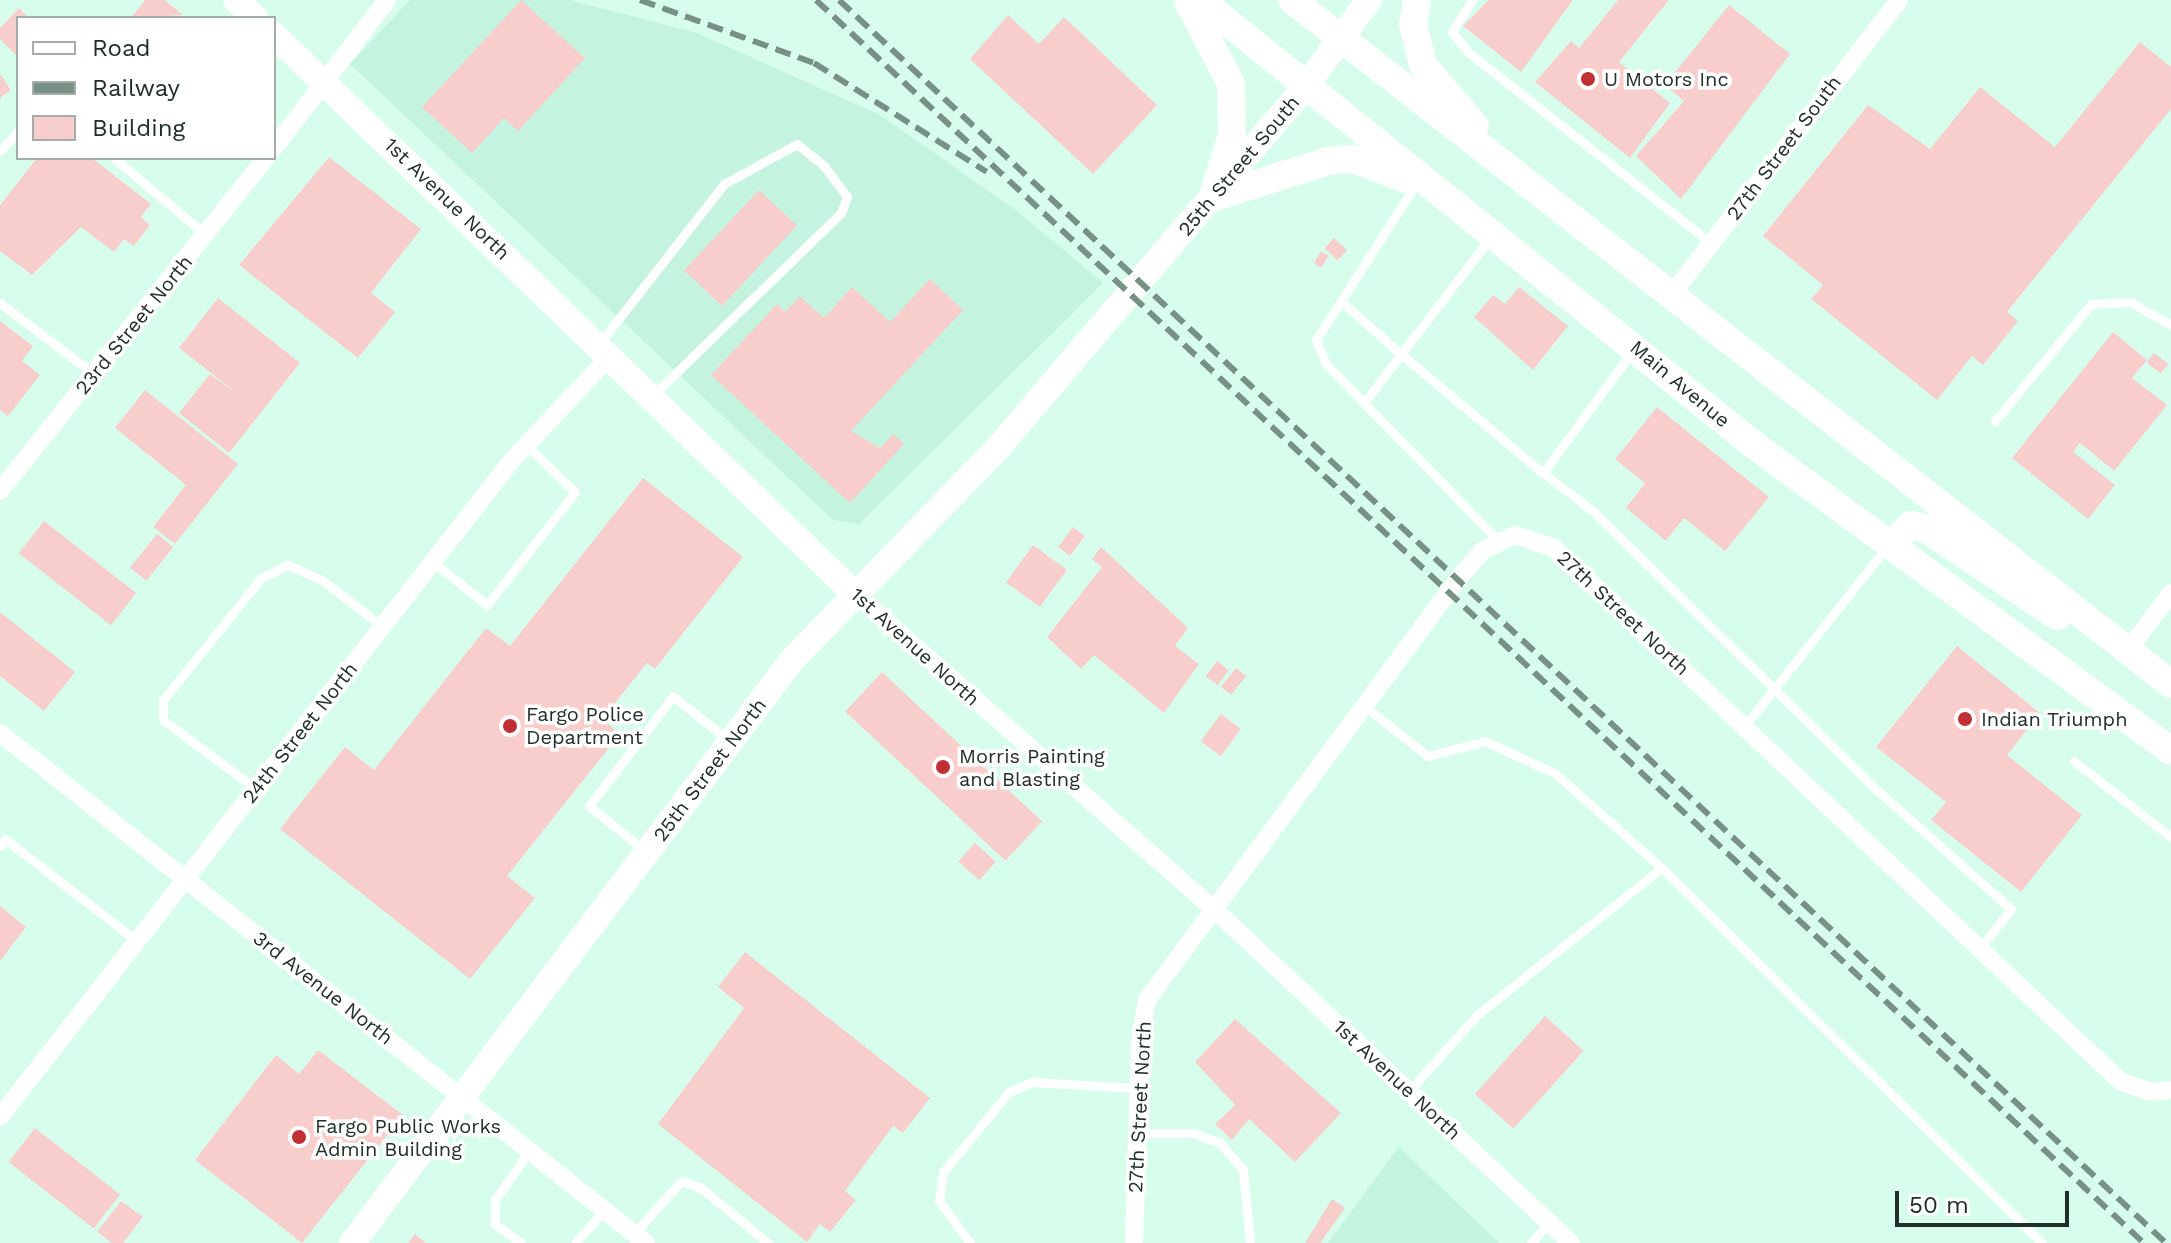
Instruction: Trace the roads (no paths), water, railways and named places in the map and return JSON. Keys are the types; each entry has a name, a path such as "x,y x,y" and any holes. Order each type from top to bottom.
{"main road":[{"path":"236,0 253,16"},
{"path":"1188,0 1231,84 1232,135 1212,198"},
{"name":"Main Avenue","path":"1200,0 1305,87 1889,545 2171,751"},
{"path":"1292,0 1669,298 2170,683"},
{"name":"25th Street South","path":"1103,327 1305,87 1369,0"},
{"path":"1417,0 1415,47 1434,84 1557,209"},
{"name":"1st Avenue North","path":"276,37 653,395 854,593"},
{"path":"1212,198 1341,160 1416,184 1451,201"},
{"name":"25th Street North","path":"352,1243 730,742 854,593 997,449 1103,327"},
{"path":"1889,545 1911,525 1925,528 2170,683"}],"street":[{"path":"276,145 387,0"},
{"name":"27th Street South","path":"1669,298 1894,2"},
{"name":"23rd Street North","path":"0,491 264,160"},
{"name":"24th Street North","path":"1,1114 433,562 604,350"},
{"name":"27th Street North","path":"1134,1243 1138,1088 1147,1000 1466,570 1500,542 1515,535 1553,547 2120,1081 2151,1092 2171,1090"},
{"name":"1st Avenue North","path":"854,593 1214,909 1571,1243"},
{"path":"2128,650 2171,593"},
{"name":"3rd Avenue North","path":"0,733 640,1238"}],"lane":[{"path":"1472,0 1452,32 1468,52 1712,244"},
{"path":"0,151 16,133"},
{"path":"604,350 724,184 797,144 824,166 847,196 841,213 653,395"},
{"path":"116,160 206,235"},
{"path":"1416,184 1316,340 1326,364 1500,542"},
{"path":"1364,403 1493,234"},
{"path":"1341,301 1543,473 2011,909 1979,949"},
{"path":"1995,421 2091,304 2130,302 2171,325"},
{"path":"0,303 94,374"},
{"path":"1543,473 1636,347"},
{"path":"433,562 487,605 575,492 526,445"},
{"path":"1744,727 1889,545"},
{"path":"256,789 163,720 163,700 261,578 288,565 322,580 383,627"},
{"path":"647,852 589,806 673,696 730,742"},
{"path":"1363,705 1428,756 1485,741 1556,774 1662,868 2042,1243"},
{"path":"2074,761 2171,837"},
{"path":"0,846 5,839 137,941"},
{"path":"1409,1091 1477,1015 1662,868"},
{"path":"970,1243 939,1201 943,1172 1009,1092 1032,1082 1138,1088"},
{"path":"1137,1133 1193,1133 1220,1143 1243,1169 1250,1243"},
{"path":"521,1243 495,1224 495,1200 529,1151"},
{"path":"640,1238 681,1181 701,1188 768,1243"},
{"path":"575,1243 604,1210"},
{"path":"1531,1243 1549,1222"}],"railway":[{"path":"640,0 814,63 987,172"},
{"path":"816,0 2144,1243"},
{"path":"839,0 2166,1243"}],"place":[{"name":"U Motors Inc","path":"1588,79"},
{"name":"Indian Triumph","path":"1965,719"},
{"name":"Fargo Police Department","path":"510,726"},
{"name":"Morris Painting and Blasting","path":"943,767"},
{"name":"Fargo Public Works Admin Building","path":"299,1137"}]}
